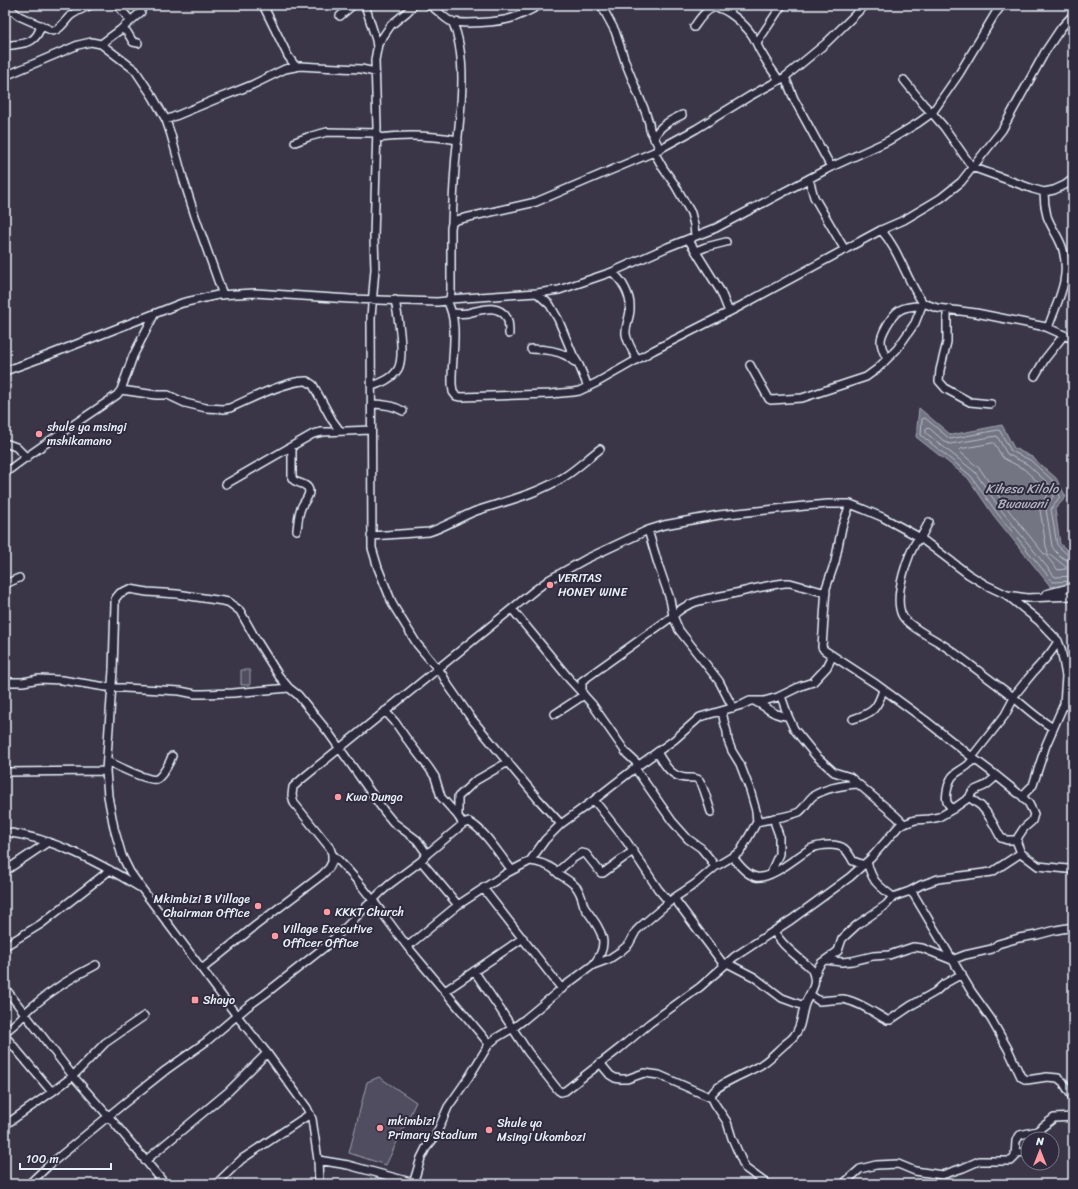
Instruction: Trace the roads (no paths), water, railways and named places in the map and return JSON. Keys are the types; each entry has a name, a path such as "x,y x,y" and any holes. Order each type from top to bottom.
{"street":[{"path":"8,5 12,11 19,16 51,30 56,30 73,14 91,5"},
{"path":"116,5 131,21"},
{"path":"101,44 122,29 141,12 141,8 138,5"},
{"path":"263,5 288,56 296,67"},
{"path":"340,16 353,5"},
{"path":"365,5 377,47 375,60 377,136 374,231 375,269 372,300 371,430 371,536 374,556 393,605 417,644 442,674 448,686 472,718 538,799 561,824"},
{"path":"377,47 391,25 414,5"},
{"path":"428,5 437,10 446,19 476,23 502,21 537,6"},
{"path":"437,10 443,5"},
{"path":"601,5 614,31 639,95 663,168 675,184 691,213 694,225 692,238 696,251 721,292 729,312"},
{"path":"757,44 782,5"},
{"path":"452,223 462,218 536,202 657,150 691,132 782,78 825,44 865,5"},
{"path":"5,371 182,303 204,298 255,292 350,299 437,302 558,290 612,272 716,228 831,167 888,141 918,123 932,113 959,74 1002,5"},
{"path":"694,27 707,11 719,6 746,27 757,44 761,54 782,78 831,167"},
{"path":"452,21 458,38 461,57 460,123 454,176 448,300 452,313 454,333 453,392 456,396 461,397 550,394 573,392 588,387 637,359 729,312 881,230 904,220 941,198 961,182 1002,130 1045,52 1061,28 1073,15"},
{"path":"5,46 22,44 35,39 39,34 41,25"},
{"path":"122,29 127,32 133,42 138,43"},
{"path":"5,76 78,45 91,42 101,44 135,70 153,97 166,120 172,135 195,216 223,295"},
{"path":"166,120 252,85 285,69 296,67 325,67 361,69 375,72"},
{"path":"904,80 954,141 972,167 1044,192 1054,190 1073,179"},
{"path":"654,139 656,133 661,128 670,121 682,115"},
{"path":"295,142 327,132 377,136 419,135 458,140"},
{"path":"809,179 814,197 845,250"},
{"path":"1044,192 1044,205 1048,218 1063,250 1066,272 1062,291 1048,328"},
{"path":"750,365 769,399 802,398 866,377 877,369 897,349 915,323 922,305 891,242 881,230"},
{"path":"696,251 726,242"},
{"path":"612,272 622,282 630,303 626,335 637,359"},
{"path":"537,292 550,306 558,319 588,387"},
{"path":"372,386 388,380 397,371 400,364 401,340 395,300"},
{"path":"887,359 882,349 880,340 889,321 898,310 922,305 976,313 1048,328 1073,339"},
{"path":"452,313 466,313 481,309 493,308 500,311 507,318 509,334"},
{"path":"947,309 947,342 940,370 939,381 946,389 970,402 991,404"},
{"path":"5,473 117,395 121,390 134,356 154,315"},
{"path":"1036,376 1045,359 1064,335"},
{"path":"531,349 546,349 559,353 568,357 579,365"},
{"path":"121,390 156,396 168,395 202,408 224,409 230,408 284,385 294,382 308,381 313,385 332,420 340,431"},
{"path":"372,404 390,405 403,411"},
{"path":"226,484 317,433 371,430"},
{"path":"5,443 16,447 26,458"},
{"path":"292,446 292,478 294,482 308,488 309,492 306,500 300,508 298,530"},
{"path":"371,536 429,532 476,512 528,495 565,477 600,449"},
{"path":"850,504 842,527 835,562 826,593 822,645 824,650 925,720 1021,795 1032,808 1034,816 1032,821 1018,836 1017,840 1021,853 1038,866 1067,869 1073,868"},
{"path":"202,969 330,868 332,854 328,845 294,803 292,795 293,787 298,782 384,711 550,579 570,567 648,530 679,521 719,515 805,506 850,504 876,514 920,537 968,574 1007,596 1039,620 1058,641 1061,649 1066,676 1064,704 1042,754 1033,785 1021,795"},
{"path":"929,522 914,544 904,573 900,600 902,616 905,620 946,647 1053,728"},
{"path":"648,530 670,599 673,616 679,630 719,681 733,708"},
{"path":"5,584 19,578"},
{"path":"571,681 582,681 681,609 694,603 718,596 777,584 790,583 826,593"},
{"path":"1036,597 1073,587"},
{"path":"319,1184 318,1160 310,1114 268,1053 237,1016 142,889 130,872 122,856 110,812 106,771 112,687 115,599 120,593 130,589 197,597 223,601 231,604 240,611 279,676 316,716 393,822 416,840 427,854"},
{"path":"1007,596 1022,598 1073,596"},
{"path":"512,609 571,681 583,693 637,766 672,820 688,839 701,848 715,867"},
{"path":"953,809 948,804 947,800 951,778 970,764 972,758 1005,715 1013,698 1031,675 1044,662 1058,641"},
{"path":"530,862 546,840 561,824 637,766 674,740 700,717 744,705 750,701 764,701 781,696 813,682 827,667 832,655"},
{"path":"5,682 39,680 69,681 106,687 180,690 195,694 233,693 289,688"},
{"path":"582,681 583,693"},
{"path":"853,720 866,715 875,708 879,702 883,690"},
{"path":"555,714 583,693"},
{"path":"781,696 791,724 823,762 834,772 848,776 904,824"},
{"path":"754,701 765,706 777,715 788,716"},
{"path":"1064,704 1073,707"},
{"path":"384,711 395,722 429,768 435,777 442,797 458,816 462,824"},
{"path":"593,965 609,959 621,951 629,944 636,931 671,900 695,884 715,867 740,852 756,822 756,811 750,790 740,764 728,741 722,711"},
{"path":"657,752 668,769 684,778 696,778 699,780 703,787 711,812"},
{"path":"107,761 144,777 154,779 158,778 167,767 172,756"},
{"path":"458,816 458,797 475,781 508,762"},
{"path":"5,772 106,771"},
{"path":"474,971 528,1052 554,1085 563,1092 650,1023 700,987 726,964 791,920 866,863 881,848 898,827 915,820 936,818 953,809 970,797 974,790 986,785 997,776"},
{"path":"756,822 785,816 801,810 810,799 820,793 839,787 858,784"},
{"path":"970,797 971,800 981,806 986,812 1001,838 1007,840 1017,840"},
{"path":"594,800 633,851 658,889 671,900 726,964 754,977 782,998 804,1006"},
{"path":"771,874 779,854 779,835 774,818"},
{"path":"29,1184 48,1166 108,1116 166,1070 207,1041 247,1007 326,946 390,884 421,861 462,824 469,822 473,824 512,870"},
{"path":"5,832 15,833 48,842 110,870 142,889"},
{"path":"5,871 48,842"},
{"path":"733,857 739,865 754,876 758,877 771,874 810,849 824,845 835,845 842,847 848,852 853,862 866,863"},
{"path":"556,872 582,852 586,854 601,873 603,873 633,851"},
{"path":"814,977 820,964 838,951 842,939 849,932 886,905 893,897 938,879 992,872 1021,853"},
{"path":"332,854 363,887 408,946 489,1044"},
{"path":"421,861 458,905"},
{"path":"318,1160 348,1165 414,1184 421,1158 426,1148 435,1137 448,1107 469,1077 489,1044 513,1028 593,965 601,954 603,945 600,929 584,907 577,888 570,880 547,865 538,862 530,862 512,870 458,905 408,946"},
{"path":"866,863 874,881 880,888 893,897"},
{"path":"5,946 41,924 110,870"},
{"path":"483,888 562,989"},
{"path":"910,891 914,895 971,991 991,1018 1022,1078 1029,1080 1044,1077 1055,1077 1063,1082 1073,1098"},
{"path":"826,960 842,962 852,961 873,956 889,955 917,947 952,960 965,955 992,949 998,944 1019,938 1073,927"},
{"path":"712,1098 712,1094 716,1089 763,1064 792,1039 800,1025 804,1006 811,995 814,986 814,977 810,967 777,937 774,931"},
{"path":"445,991 523,938"},
{"path":"5,1032 21,1018 24,1013 59,986 96,965"},
{"path":"811,995 819,1001 847,1000 868,1009 887,1020 890,1020 935,992 944,984 962,974"},
{"path":"5,988 73,1076 165,1184"},
{"path":"5,1125 73,1076 105,1043 144,1016"},
{"path":"5,1036 52,1092"},
{"path":"145,1161 229,1091 268,1053"},
{"path":"600,1063 610,1075 615,1078 627,1079 644,1073 659,1075 712,1098 727,1122 745,1168 767,1184"},
{"path":"216,1184 242,1159 310,1114"},
{"path":"1038,1131 1052,1119 1059,1117 1073,1117"},
{"path":"843,1184 858,1170 872,1165 898,1164 915,1171 942,1175 979,1161 1011,1161 1015,1158 1016,1141 1020,1135"},
{"path":"1015,1153 1020,1153"}],"water":[{"name":"Kihesa Kilolo Bwawani","path":"919,408 951,435 1002,425 1014,448 1032,457 1056,478 1066,497 1055,509 1060,544 1073,553 1073,584 1051,587 994,516 968,478 916,437"}],"place":[{"name":"shule ya msingi mshikamano","path":"39,434"},
{"name":"VERITAS HONEY WINE","path":"550,585"},
{"name":"Kwa Dunga","path":"338,797"},
{"name":"Mkimbizi B Village Chairman Office","path":"258,906"},
{"name":"KKKT Church","path":"327,912"},
{"name":"Village Executive Officer Office","path":"275,936"},
{"name":"Shayo","path":"195,1000"},
{"name":"mkimbizi Primary Stadium","path":"380,1128"},
{"name":"Shule ya Msingi Ukombozi","path":"489,1130"}]}
